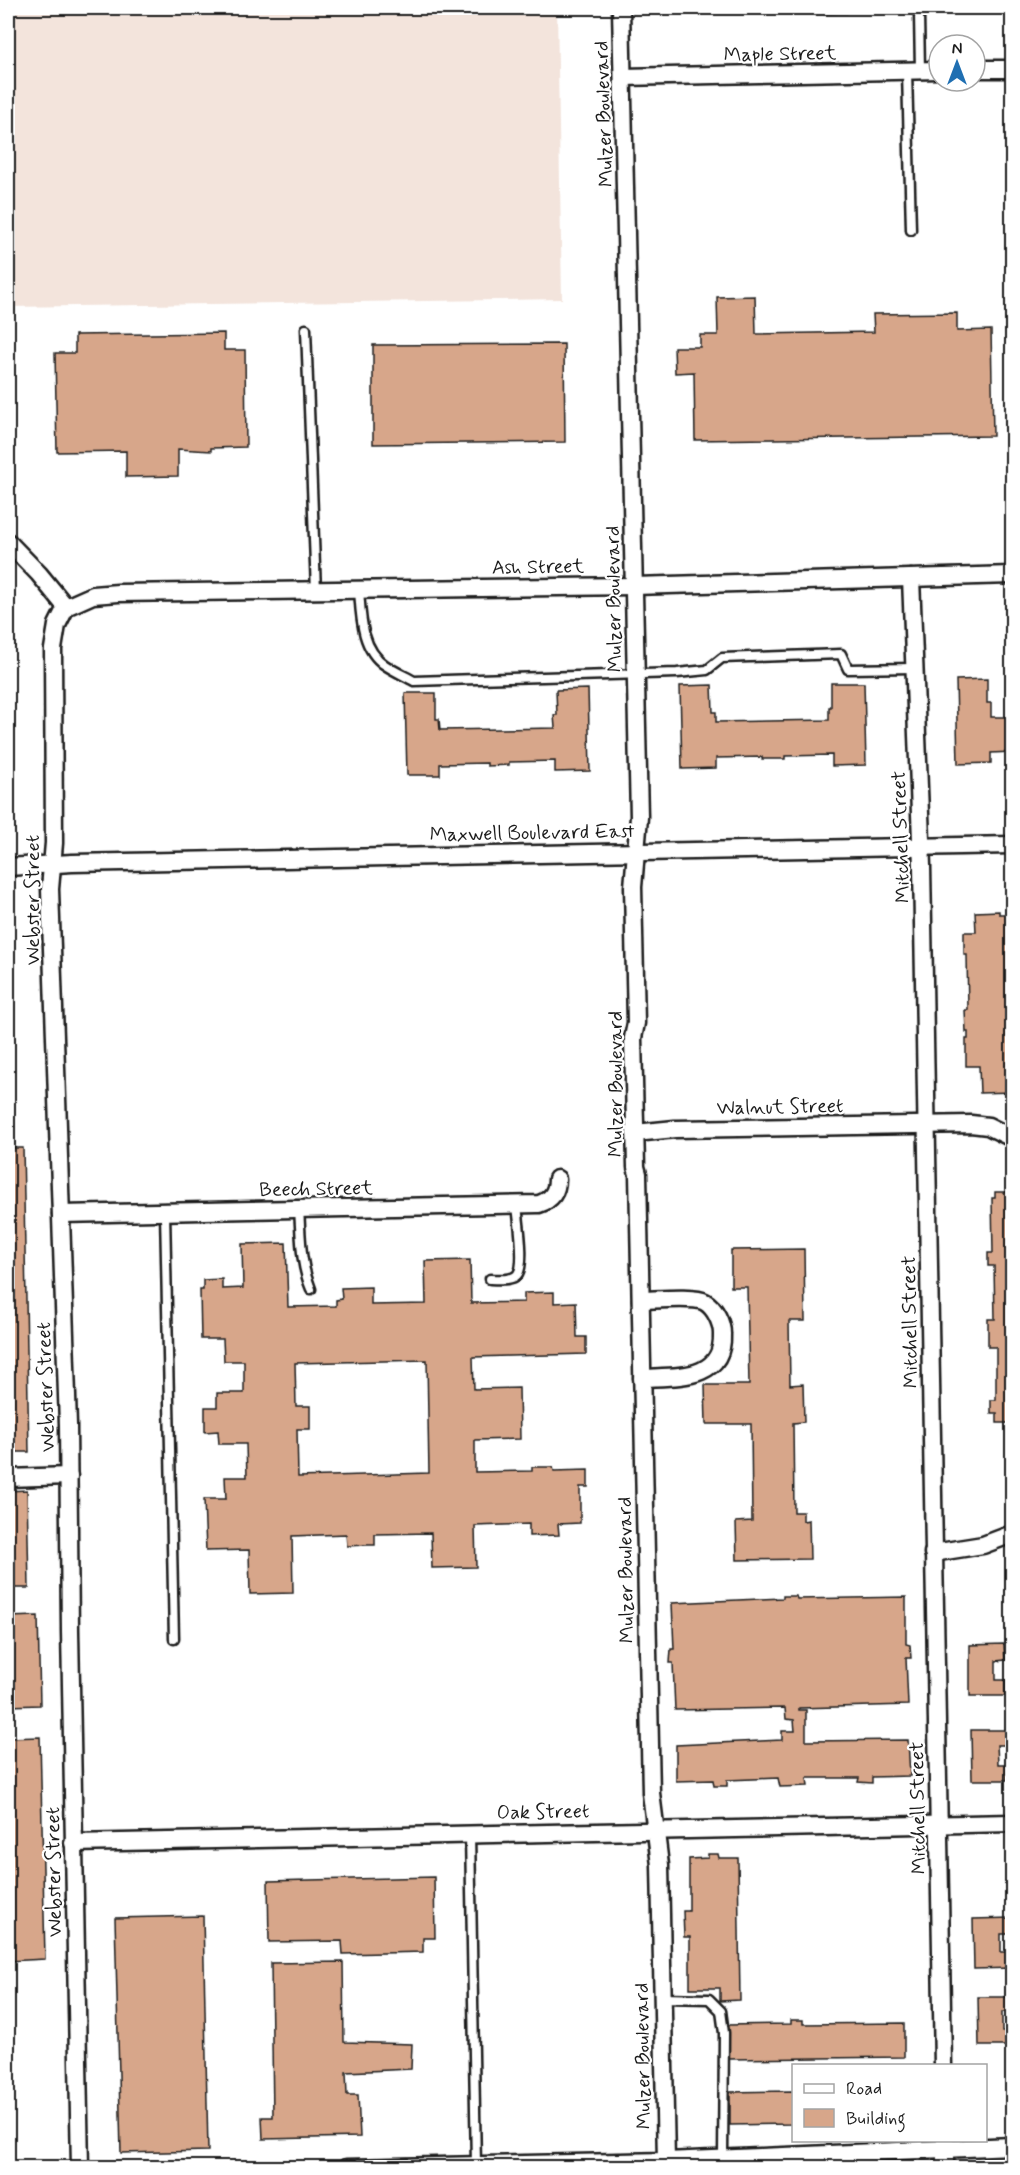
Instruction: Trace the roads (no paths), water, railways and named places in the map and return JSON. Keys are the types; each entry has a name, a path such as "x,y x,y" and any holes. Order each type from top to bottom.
{"street":[{"name":"Mulzer Boulevard","path":"621,8 639,818 633,887 636,1023 633,1038 651,1793 660,1865 666,2161"},
{"path":"987,69 1012,69"},
{"name":"Maple Street","path":"622,77 927,70"},
{"path":"8,542 39,574 66,607"},
{"name":"Ash Street","path":"66,607 93,596 118,593 634,586 1012,575"},
{"name":"Mitchell Street","path":"911,578 921,847 927,1124 943,2064"},
{"name":"Webster Street","path":"66,607 57,625 53,649 53,865 50,890 69,1476 80,2168"},
{"name":"Maxwell Boulevard East","path":"8,867 84,863 1012,845"},
{"name":"Walnut Street","path":"635,1133 675,1129 927,1124 979,1125 1012,1138"},
{"name":"Beech Street","path":"61,1214 539,1204 547,1201 554,1193 557,1179"},
{"path":"641,1300 687,1299 704,1302 717,1316 722,1332 722,1350 713,1363 702,1372 685,1376 642,1378"},
{"path":"8,1478 69,1476"},
{"path":"933,1553 983,1545 1012,1534"},
{"name":"Oak Street","path":"74,1843 1012,1823"},
{"path":"346,2168 666,2161 945,2144 1012,2146"},
{"path":"945,2144 945,2168"}],"lane":[{"path":"911,230 913,71 919,14"},
{"path":"306,329 316,591"},
{"path":"359,590 363,628 370,648 383,664 414,681 707,670 723,658 841,654 848,669 914,668"},
{"path":"490,1279 510,1278 516,1276 520,1270 521,1236 517,1204"},
{"path":"299,1209 302,1258 305,1276 311,1289"},
{"path":"165,1212 174,1639"},
{"path":"470,1834 476,2165"},
{"path":"662,1998 709,1999 721,2011 724,2033 723,2158"}]}
